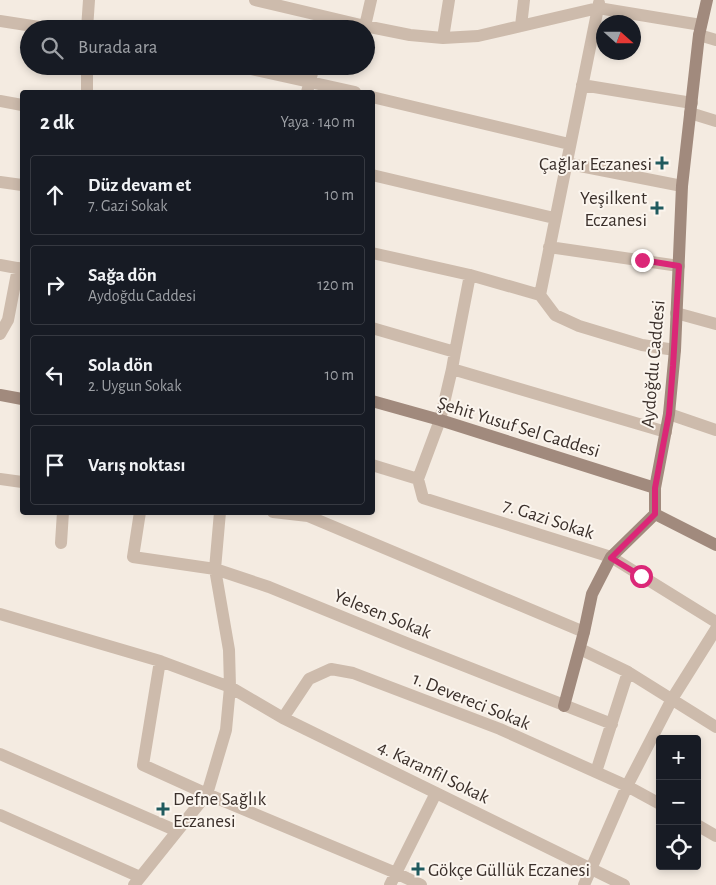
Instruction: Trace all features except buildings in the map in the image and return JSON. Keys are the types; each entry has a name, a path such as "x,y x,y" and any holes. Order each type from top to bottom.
{"main road":[{"name":"Aydoğdu Caddesi","path":"655,514 655,488 669,414 675,350 682,186 700,30 707,0"},
{"path":"0,395 20,399"},
{"name":"Şehit Yusuf Sel Caddesi","path":"375,402 440,420 655,488"},
{"path":"564,706 580,649 592,594 611,558 655,514 715,543"}],"street":[{"path":"88,20 89,0"},
{"path":"255,0 308,13 320,20"},
{"path":"308,13 311,0"},
{"path":"366,20 371,0"},
{"path":"443,38 449,0"},
{"path":"521,26 524,0"},
{"path":"375,28 443,38 478,36 598,4 700,30 716,40"},
{"path":"540,294 598,4"},
{"path":"0,21 20,24"},
{"path":"87,75 88,90"},
{"path":"268,75 308,87 336,90"},
{"path":"582,85 691,108 716,121"},
{"path":"375,98 569,144"},
{"path":"0,101 20,105"},
{"path":"565,163 682,186"},
{"path":"375,176 554,218"},
{"path":"0,182 20,185"},
{"path":"549,247 679,266"},
{"path":"375,254 470,275 540,294 555,315 579,326 642,345 675,350"},
{"path":"0,265 20,269 8,320 0,334"},
{"path":"375,466 418,479 440,420 470,275"},
{"path":"676,313 716,324"},
{"path":"375,329 455,352"},
{"path":"452,369 666,432"},
{"path":"669,414 716,430"},
{"path":"0,479 20,482"},
{"name":"7. Gazi Sokak","path":"418,479 423,498 611,558 716,622"},
{"path":"61,543 63,515"},
{"name":"Yelesen Sokak","path":"140,515 133,557 215,569 269,587 612,724"},
{"path":"0,815 137,881 207,794 226,730 230,686 229,650 215,569 220,515"},
{"path":"310,515 584,632"},
{"name":"4. Karanfil Sokak","path":"0,614 160,661 230,686 283,718 624,885"},
{"path":"584,885 627,786 672,700 716,629"},
{"path":"580,649 628,672 716,727"},
{"path":"160,661 143,765 421,885"},
{"name":"1. Devereci Sokak","path":"283,718 309,679 331,668 353,673 500,729 627,786 656,802"},
{"path":"596,772 628,672"},
{"path":"0,754 177,831"},
{"path":"390,885 436,794"},
{"path":"701,827 716,836"}],"place":[{"name":"Çağlar Eczanesi","path":"662,163"},
{"name":"Yeşilkent Eczanesi","path":"657,208"},
{"name":"Defne Sağlık Eczanesi","path":"163,809"},
{"name":"Gökçe Güllük Eczanesi","path":"418,869"}],"route":[{"path":"641,576 611,558 655,514 655,488 669,414 675,350 679,266 642,260"}]}
